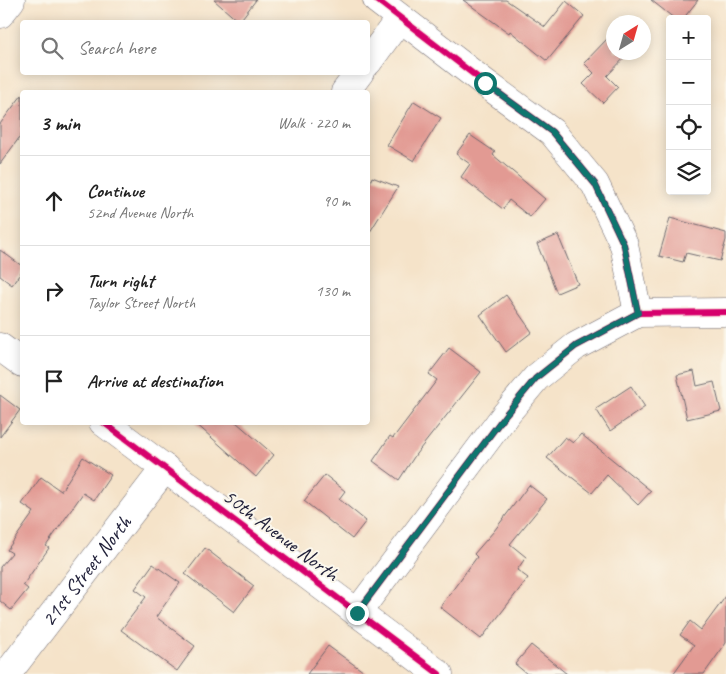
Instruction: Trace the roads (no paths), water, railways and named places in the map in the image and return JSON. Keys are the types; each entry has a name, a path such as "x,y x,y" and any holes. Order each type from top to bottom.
{"street":[{"path":"0,14 11,0"},
{"path":"377,0 552,132 595,184 624,245 638,313"},
{"path":"370,59 400,18"},
{"path":"346,90 358,75"},
{"path":"357,613 506,414 536,378 576,346 638,313 726,312"},
{"path":"0,347 20,362"},
{"name":"50th Avenue North","path":"107,425 433,672"},
{"name":"21st Street North","path":"7,674 165,468"}]}
